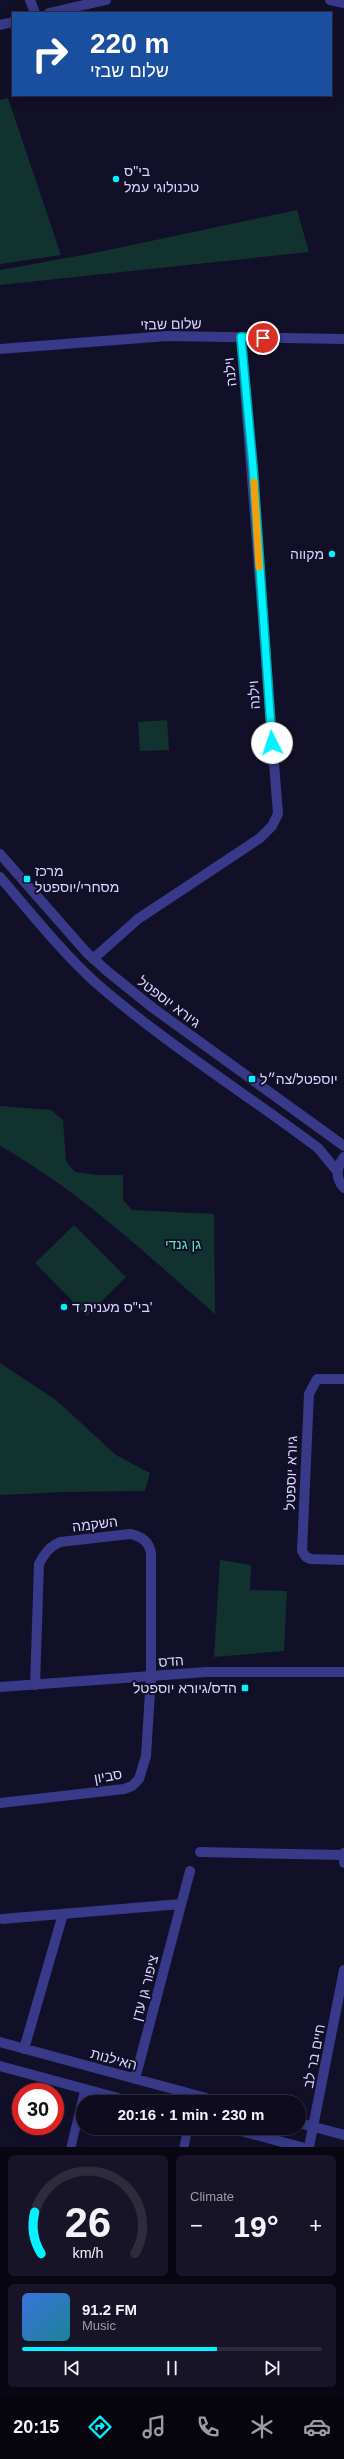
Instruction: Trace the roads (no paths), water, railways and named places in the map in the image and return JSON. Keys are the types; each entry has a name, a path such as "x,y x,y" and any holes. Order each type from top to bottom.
{"street":[{"path":"30,0 35,12"},
{"path":"53,12 106,0"},
{"path":"330,0 344,3"},
{"path":"0,26 12,22"},
{"name":"שלום שבזי","path":"0,349 167,336 344,339"},
{"name":"וילנה","path":"94,958 138,920 260,838 272,826 278,814 241,337"},
{"name":"גיורא יוספטל","path":"0,854 94,958 153,1008 344,1146"},
{"name":"גיורא יוספטל","path":"0,877 76,964 97,983 144,1021 318,1148 337,1171"},
{"path":"343,1187 337,1171 344,1157"},
{"name":"גיורא יוספטל","path":"344,1379 317,1379 309,1394 302,1551 306,1557 311,1559 344,1560"},
{"name":"השקמה","path":"35,1685 39,1564 44,1555 50,1546 60,1542 130,1534 140,1536 150,1546 151,1676"},
{"name":"הדס","path":"0,1687 214,1672 344,1672"},
{"name":"סביון","path":"0,1803 117,1790 132,1786 143,1770 146,1756 151,1676"},
{"path":"200,1852 344,1857"},
{"name":"ציפור גן עדן","path":"135,2079 190,1871"},
{"path":"2,1919 181,1904"},
{"path":"24,2049 63,1914"},
{"name":"חיים בר לב","path":"310,2147 344,1970"},
{"name":"האילנות","path":"0,2042 196,2095"},
{"path":"0,2066 107,2095"},
{"path":"71,2147 85,2089"},
{"path":"306,2125 344,2135"},
{"path":"184,2147 187,2135"},
{"path":"256,2135 301,2147"}],"place":[{"name":"בי\"ס טכנולוגי עמל","path":"116,179"},
{"name":"מקווה","path":"332,554"},
{"name":"מרכז מסחרי/יוספטל","path":"27,879"},
{"name":"יוספטל/צה״ל","path":"252,1079"},
{"name":"בי\"ס מענית ד'","path":"64,1307"},
{"name":"הדס/גיורא יוספטל","path":"245,1688"}],"park label":[{"name":"גן גנדי","path":"183,1244"}]}
